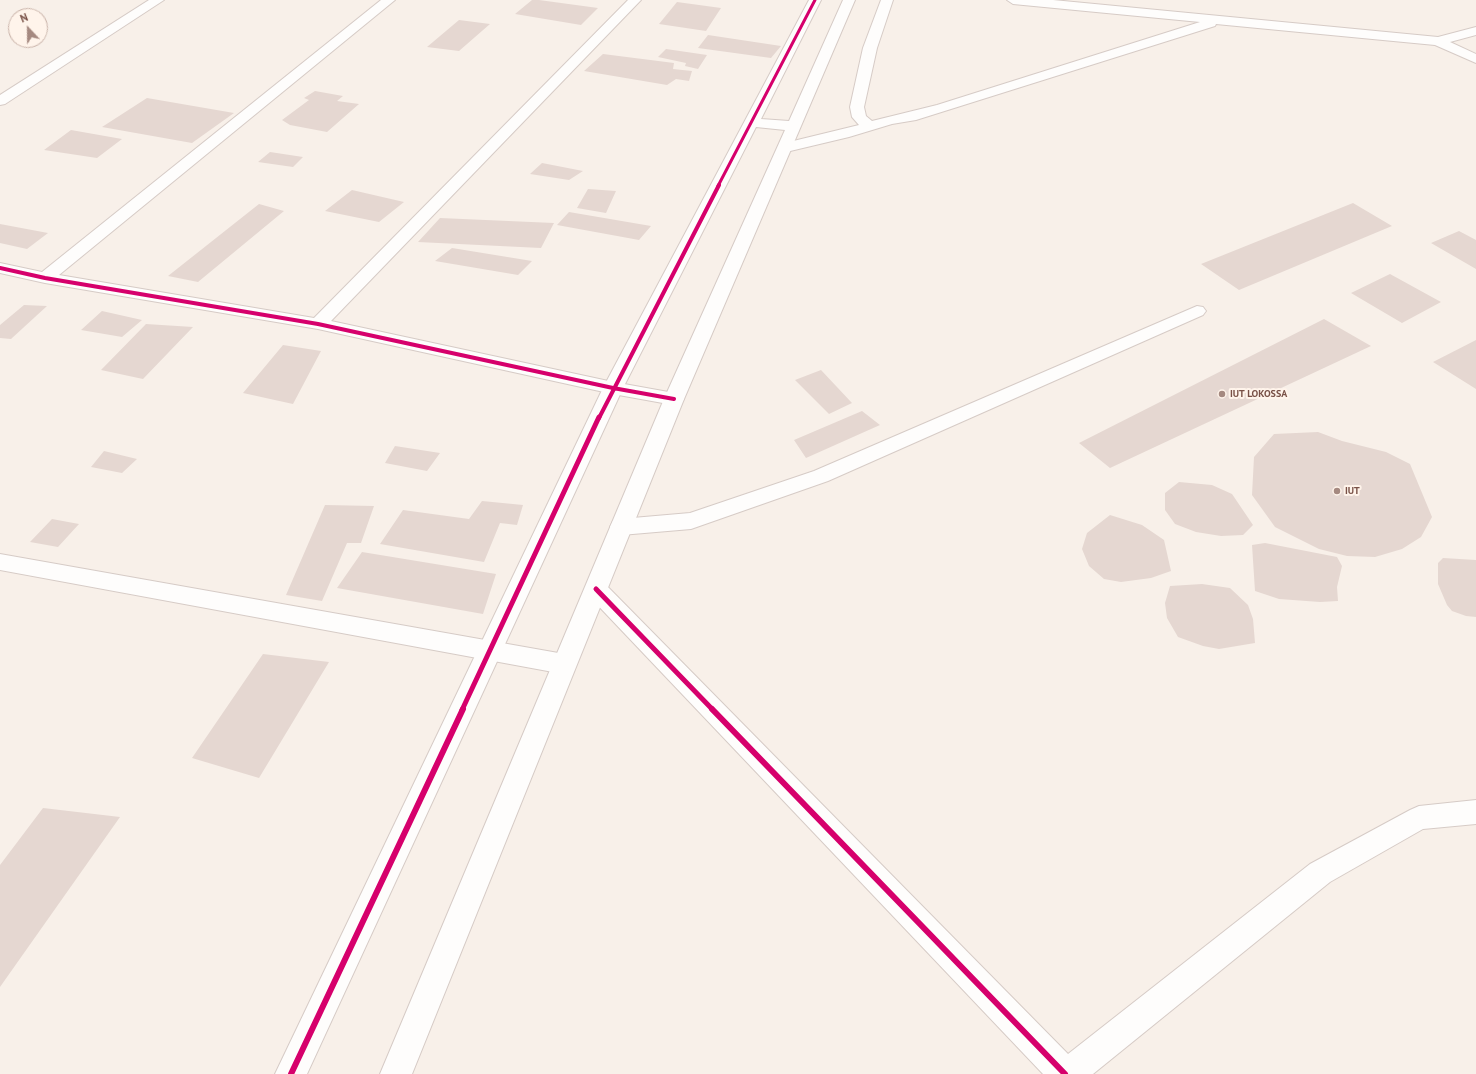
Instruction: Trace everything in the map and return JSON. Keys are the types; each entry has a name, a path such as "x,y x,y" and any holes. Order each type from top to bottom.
{"street":[{"path":"0,101 158,0"},
{"path":"45,278 390,0"},
{"path":"318,324 635,0"},
{"path":"291,1074 488,651 613,388 750,122 815,0"},
{"path":"396,1074 674,399 850,0"},
{"path":"869,126 859,117 857,107 870,48 887,0"},
{"path":"1012,0 1438,41 1476,59"},
{"path":"964,87 1190,18"},
{"path":"786,147 844,134 890,120 911,117 936,110 1221,20"},
{"path":"1438,41 1476,31"},
{"path":"890,120 894,110 919,101"},
{"path":"750,122 795,126"},
{"path":"0,268 45,278 318,324 613,388 674,399"},
{"path":"621,527 692,520 821,476 1197,311"},
{"path":"0,562 564,664"},
{"path":"596,589 1065,1074"},
{"path":"1068,1074 1320,873 1419,818 1476,812"}],"building":[{"path":"532,0 598,8 581,25 515,14"},
{"path":"677,2 721,8 706,31 659,24"},
{"path":"459,20 490,24 459,51 427,47"},
{"path":"708,35 781,46 771,58 698,48"},
{"path":"666,49 707,55 698,69 685,66 686,63 658,57"},
{"path":"603,54 674,63 673,69 692,71 689,81 676,79 667,85 584,71"},
{"path":"315,91 343,96 337,101 359,104 327,132 290,125 282,120 309,100 304,98"},
{"path":"147,98 234,113 192,143 102,127"},
{"path":"71,130 122,139 97,158 44,150"},
{"path":"270,152 303,157 293,167 258,162"},
{"path":"542,163 583,171 569,180 530,174"},
{"path":"588,189 616,191 606,213 577,208"},
{"path":"352,190 404,202 379,222 325,211"},
{"path":"1353,203 1392,226 1239,290 1201,264"},
{"path":"259,204 284,211 198,282 168,276"},
{"path":"569,212 651,226 639,240 557,225"},
{"path":"440,218 554,223 541,248 418,242"},
{"path":"0,224 48,233 27,249 0,243"},
{"path":"1459,231 1476,240 1476,269 1431,243"},
{"path":"452,248 532,261 518,275 435,261"},
{"path":"1390,274 1441,302 1402,323 1351,293"},
{"path":"24,305 47,306 11,339 0,338 0,325"},
{"path":"102,311 142,320 122,337 81,330"},
{"name":"IUT LOKOSSA","path":"1324,319 1371,346 1110,468 1079,443"},
{"path":"146,324 193,327 143,379 101,370"},
{"path":"1476,340 1476,389 1433,362"},
{"path":"283,345 321,351 293,404 243,393"},
{"path":"821,370 852,403 829,414 795,380"},
{"path":"862,411 880,425 806,458 794,440"},
{"name":"IUT","path":"1318,432 1342,441 1386,452 1410,464 1432,517 1421,537 1402,549 1375,557 1347,556 1319,549 1275,527 1252,495 1254,457 1274,434"},
{"path":"395,446 440,453 427,471 385,463"},
{"path":"104,451 137,459 122,473 91,467"},
{"path":"1179,482 1212,485 1232,494 1253,525 1243,535 1221,536 1196,532 1175,524 1165,510 1165,493"},
{"path":"482,501 523,505 517,525 500,523 484,562 380,544 403,510 469,519"},
{"path":"325,505 374,506 361,543 347,543 322,601 286,595"},
{"path":"1110,515 1142,525 1164,540 1171,571 1151,578 1121,582 1104,579 1089,566 1082,549 1087,533"},
{"path":"52,519 79,524 58,547 30,542"},
{"path":"1265,543 1337,557 1342,566 1337,587 1338,601 1320,602 1279,599 1255,591 1252,545"},
{"path":"362,552 496,574 483,614 337,588"},
{"path":"1443,558 1476,560 1476,617 1466,616 1452,611 1447,605 1438,584 1438,563"},
{"path":"1202,584 1230,588 1248,605 1253,619 1255,643 1219,649 1203,646 1178,637 1167,618 1165,603 1170,586"},
{"path":"263,654 329,662 259,778 192,758"},
{"path":"43,808 120,817 0,987 0,865"}],"cycle path":[{"path":"291,1074 613,388 815,0"},
{"path":"0,268 45,278 318,324 613,388 674,399"},
{"path":"596,589 1065,1074"}],"place":[{"name":"IUT LOKOSSA","path":"1222,394"},
{"name":"IUT","path":"1337,491"}]}
